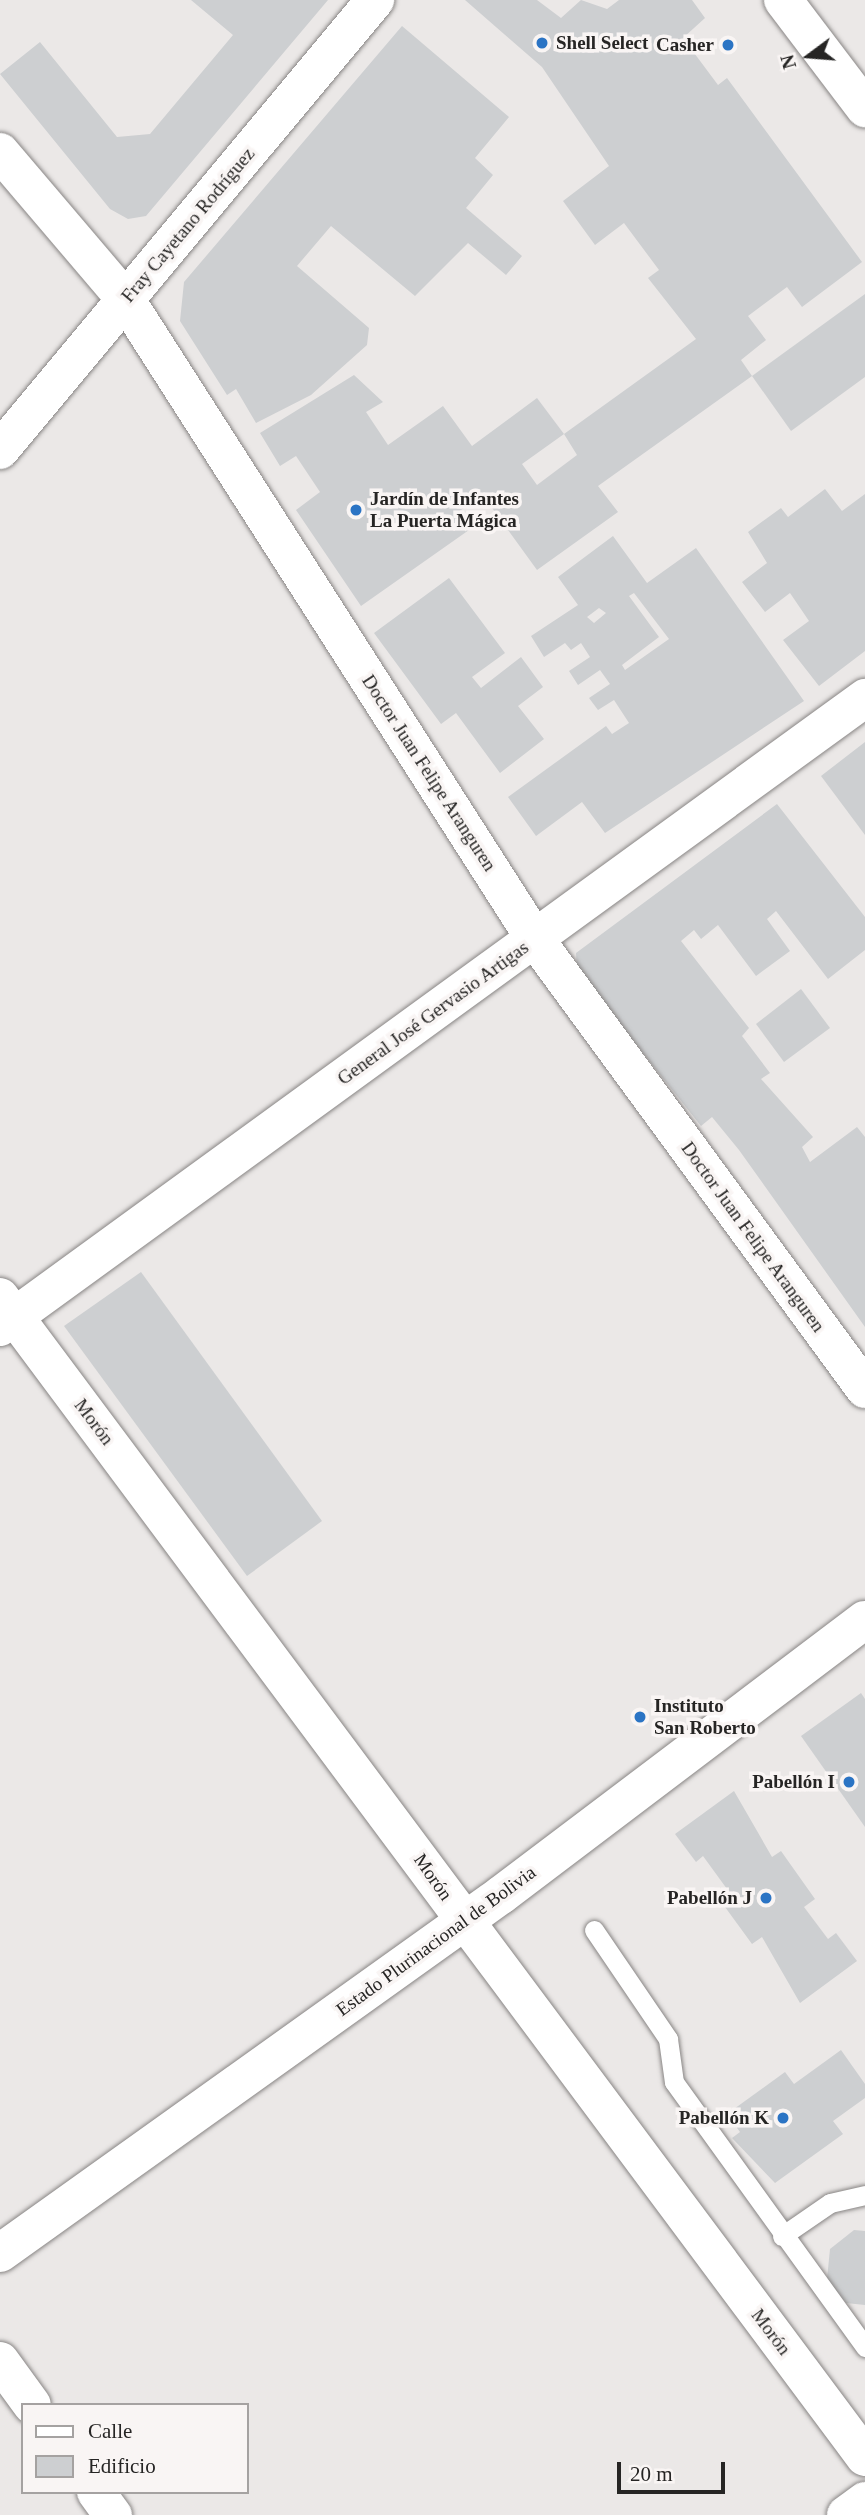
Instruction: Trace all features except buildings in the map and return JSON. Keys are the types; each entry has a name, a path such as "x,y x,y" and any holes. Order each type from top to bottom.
{"street":[{"name":"Fray Cayetano Rodríguez","path":"0,450 375,0"},
{"path":"783,0 865,108"},
{"name":"Doctor Juan Felipe Aranguren","path":"0,152 126,300 535,939 865,1389"},
{"name":"General José Gervasio Artigas","path":"5,1313 535,939 865,698"},
{"name":"Morón","path":"5,1313 865,2457"},
{"name":"Estado Plurinacional de Bolivia","path":"0,2253 464,1921 865,1620"},
{"path":"0,2361 31,2403"},
{"path":"97,2494 113,2515"},
{"path":"846,2515 865,2501"}],"lane":[{"path":"594,1930 668,2039 674,2082 782,2236 865,2347"},
{"path":"782,2236 830,2203 865,2195"}],"place":[{"name":"Shell Select","path":"542,43"},
{"name":"Casher","path":"728,45"},
{"name":"Jardín de Infantes La Puerta Mágica","path":"356,510"},
{"name":"Instituto San Roberto","path":"640,1717"},
{"name":"Pabellón I","path":"849,1782"},
{"name":"Pabellón J","path":"766,1898"},
{"name":"Pabellón K","path":"783,2118"}]}
